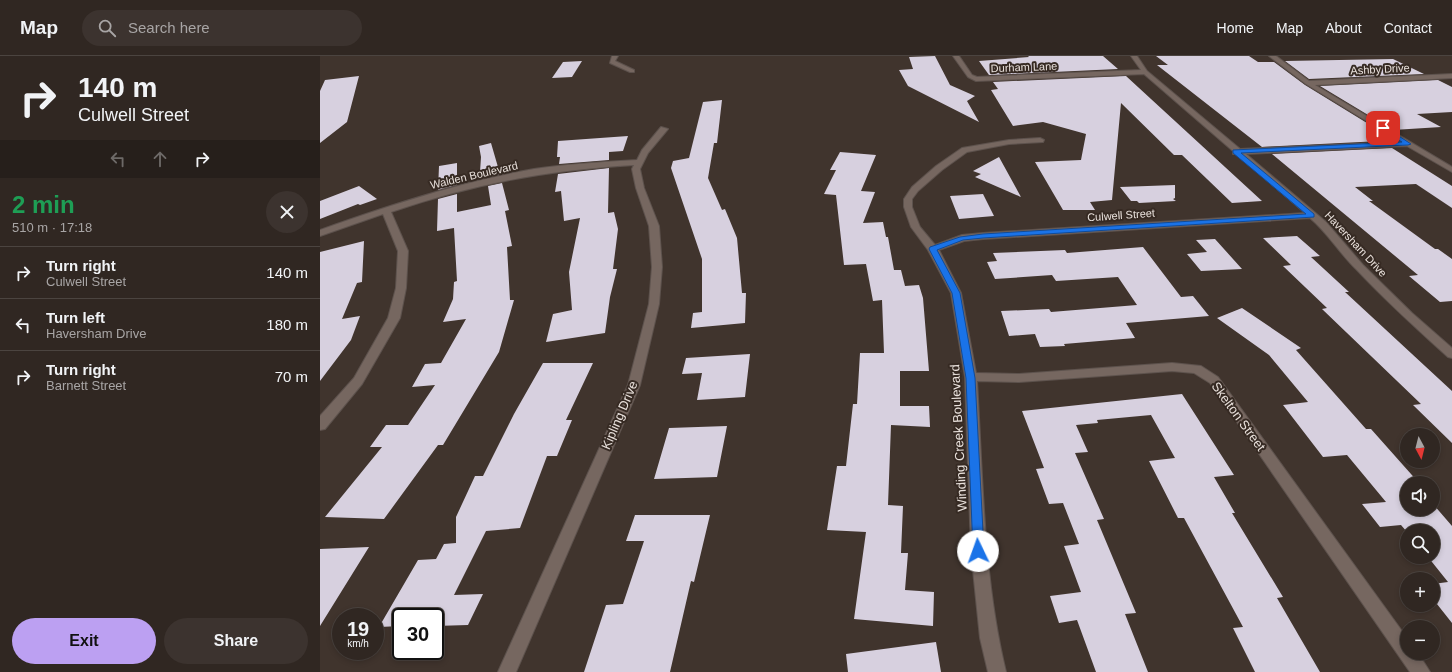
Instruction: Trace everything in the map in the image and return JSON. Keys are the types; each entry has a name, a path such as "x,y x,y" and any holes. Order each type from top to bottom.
{"street":[{"path":"615,56 612,62 632,71"},
{"name":"Durham Lane","path":"956,56 970,76 976,79 1145,72"},
{"name":"Haversham Drive","path":"1134,56 1145,72 1236,152 1323,224 1359,267 1408,315 1452,354"},
{"path":"1272,56 1308,83 1452,170"},
{"name":"Ashby Drive","path":"1308,83 1452,76"},
{"path":"639,162 664,129"},
{"name":"Winding Creek Boulevard","path":"998,672 989,638 978,551 971,378 956,293 933,249 916,227 908,207 908,198 915,189 951,159 965,150 1009,142 1040,140"},
{"path":"1236,152 1408,144"},
{"name":"Walden Boulevard","path":"320,233 386,210 439,194 533,172 592,165 639,162"},
{"name":"Kipling Drive","path":"507,672 636,378 654,304 657,267 654,226 640,188 636,169 639,162"},
{"path":"320,424 358,381 394,318 401,288 403,251 386,210"},
{"name":"Culwell Street","path":"933,249 962,238 983,236 1312,215"},
{"name":"Skelton Street","path":"971,378 1019,378 1112,370 1172,368 1197,369 1214,380 1400,643"},
{"name":"Skelton Street","path":"1412,660 1421,672"}],"building":[{"path":"935,56 950,85 975,96 967,101 979,122 908,86 899,70 913,69 909,57"},
{"path":"1028,56 1103,56 1118,69 989,75 979,61 1029,57"},
{"path":"1156,56 1249,56 1258,62 1274,62 1305,85 1380,131 1366,132 1381,141 1262,147 1157,65 1168,65"},
{"path":"1393,59 1424,74 1309,79 1285,61"},
{"path":"582,61 572,77 552,78 563,62"},
{"path":"359,76 347,122 320,143 320,91 325,80"},
{"path":"1126,76 1262,201 1232,203 1182,155 1174,155 1121,103 1112,200 1090,202 1095,210 1063,210 1035,162 1081,160 1086,134 1043,122 1013,126 991,90 998,89 993,82"},
{"path":"1438,80 1452,87 1452,112 1417,114 1441,127 1393,130 1320,86"},
{"path":"722,100 717,143 714,143 708,178 722,210 725,209 737,238 742,293 746,293 745,323 691,328 693,313 702,312 702,259 671,168 673,161 689,158 703,102"},
{"path":"628,136 623,151 609,152 609,160 559,164 560,157 557,157 558,141"},
{"path":"491,143 500,174 486,178 484,171 480,172 481,157 479,146"},
{"path":"1392,148 1452,186 1452,208 1416,184 1355,187 1373,201 1369,201 1435,249 1438,249 1452,259 1452,301 1440,302 1409,276 1418,275 1272,154"},
{"path":"840,152 876,155 861,191 875,192 863,223 883,222 886,237 888,237 894,270 901,270 905,286 919,285 923,298 929,371 900,371 900,406 929,406 930,427 891,425 888,505 903,506 901,553 908,553 905,590 934,592 933,626 854,619 866,532 827,530 837,466 846,466 853,404 857,404 860,353 884,353 882,300 873,301 866,264 844,265 836,195 824,194 836,170 830,170"},
{"path":"999,157 1021,197 975,177 981,174 973,171"},
{"path":"457,163 457,185 438,190 439,166"},
{"path":"609,168 608,213 614,212 618,229 613,269 617,269 610,297 605,333 546,342 553,314 572,310 569,272 580,218 564,221 561,191 555,192 558,174"},
{"path":"502,183 509,210 505,211 512,246 507,247 510,300 514,300 499,352 443,445 438,445 384,519 325,517 382,447 370,447 386,425 408,425 435,385 412,387 425,364 441,363 466,319 443,322 453,299 454,282 457,281 454,228 437,231 438,199 457,194 457,212 491,205 488,186"},
{"path":"1175,185 1175,198 1173,199 1176,201 1139,203 1137,201 1131,201 1120,187"},
{"path":"359,186 377,199 360,205 358,204 320,219 320,201"},
{"path":"983,194 994,216 959,219 950,196"},
{"path":"1297,236 1320,256 1311,257 1349,292 1345,292 1452,391 1452,443 1440,431 1440,428 1437,428 1413,405 1421,404 1322,309 1327,308 1283,266 1291,265 1263,238"},
{"path":"1215,239 1242,269 1201,271 1187,254 1207,252 1196,240"},
{"path":"364,241 362,282 357,283 342,319 360,316 351,340 320,381 320,252"},
{"path":"1143,247 1181,297 1193,296 1209,316 1126,323 1135,338 1064,344 1065,346 1040,347 1035,334 1009,336 1001,311 1049,309 1051,312 1137,305 1118,277 1056,281 1052,275 995,279 987,262 997,261 993,253 1065,250 1067,253"},
{"path":"1242,308 1301,348 1296,350 1366,429 1371,429 1400,462 1400,468 1406,468 1413,476 1400,476 1400,516 1440,516 1440,512 1452,526 1452,623 1440,608 1440,583 1448,582 1434,564 1440,564 1440,524 1400,524 1380,527 1362,504 1386,502 1347,455 1323,457 1283,405 1308,402 1269,355 1217,318"},
{"path":"750,354 745,397 697,400 702,373 682,374 686,358"},
{"path":"543,363 593,363 566,420 572,420 557,456 547,456 520,528 486,531 454,595 483,594 468,625 444,626 444,608 392,608 392,626 384,627 384,618 418,560 436,559 444,544 456,543 456,517 475,476 483,476 514,414"},
{"path":"1182,394 1234,475 1214,477 1235,513 1232,513 1283,597 1277,598 1320,672 1255,672 1233,628 1243,627 1184,518 1178,518 1149,461 1175,458 1151,415 1097,420 1098,423 1076,425 1088,452 1075,453 1104,519 1097,520 1136,613 1125,614 1148,672 1096,672 1077,620 1059,623 1050,596 1081,592 1064,546 1079,544 1063,503 1049,504 1036,469 1044,468 1022,411"},
{"path":"727,426 717,477 654,479 669,428"},
{"path":"635,515 710,515 694,582 691,581 670,672 584,672 606,605 623,604 644,541 626,541"},
{"path":"369,547 320,626 320,549"},
{"path":"936,642 941,672 848,672 846,654"}],"route":[{"path":"978,551 971,378 956,293 933,249 962,238 983,236 1312,215 1236,152 1408,144 1383,128"}]}
